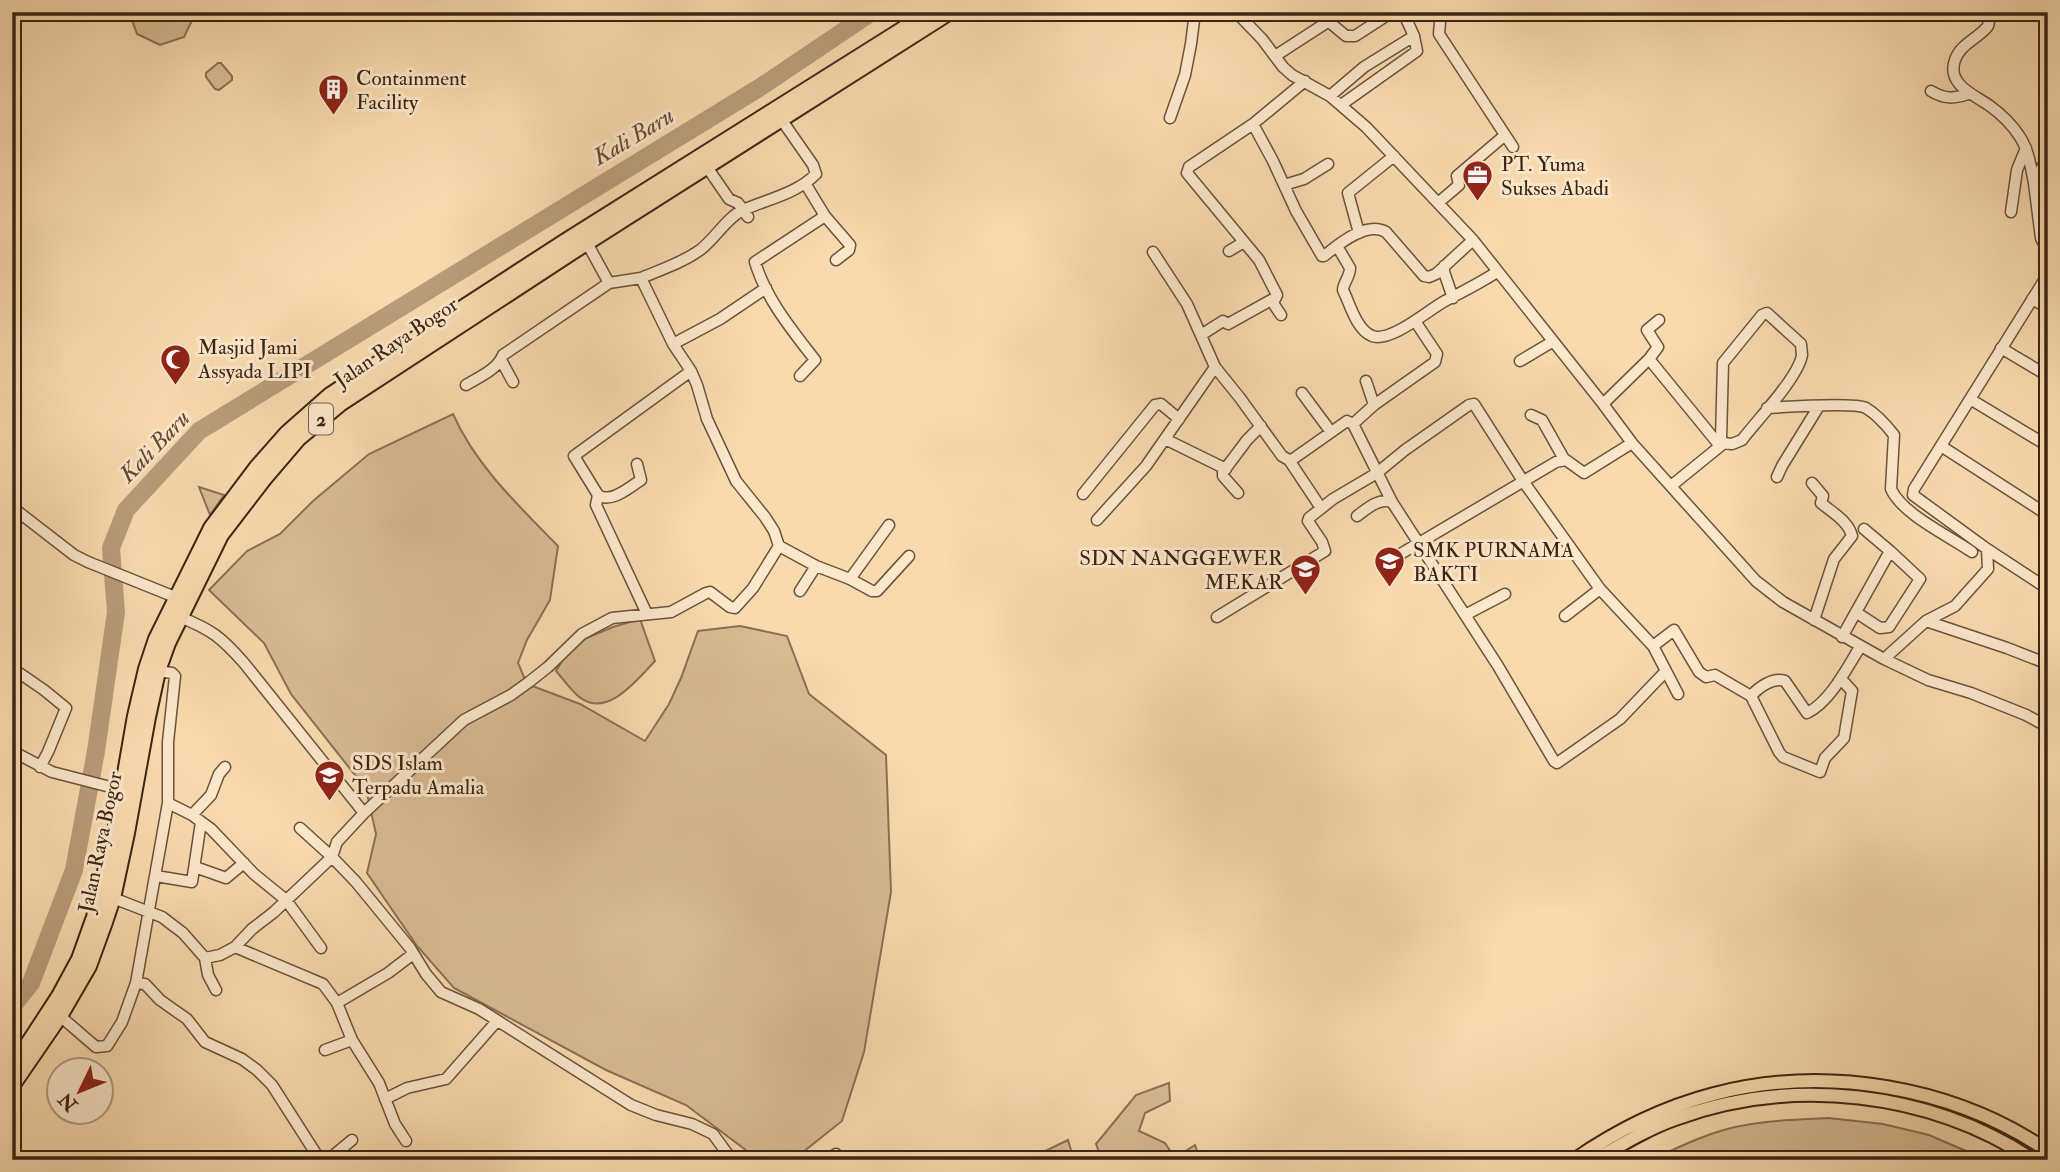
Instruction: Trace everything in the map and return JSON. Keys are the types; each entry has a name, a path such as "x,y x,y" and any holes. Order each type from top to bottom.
{"highway":[{"name":"Jalan Raya Bogor","path":"12,1068 89,966 113,898 121,790 158,671 180,617 221,535 299,438 340,404 570,246 930,12"},
{"name":"Jalan Raya Bogor","path":"12,1086 60,1016 101,894 135,716 156,639 211,528 257,467 287,433 314,409 410,342 570,246 587,243 950,12"}],"main road":[{"path":"1574,1160 1634,1124 1673,1107 1739,1089 1803,1082 1868,1084 1944,1101 1981,1115 2048,1151"},
{"path":"1595,1160 1634,1137 1675,1119 1718,1106 1803,1094 1888,1101 1930,1111 1970,1126 2033,1160"}],"street":[{"path":"1170,118 1185,75 1195,12"},
{"path":"1236,12 1292,75 1341,105 1394,156 1473,240 1632,443 1756,581 1783,603 1860,647 1928,680 1972,693 2026,715 2046,728"},
{"path":"1275,56 1343,12"},
{"path":"1328,21 1346,36 1354,36 1392,12"},
{"path":"1341,105 1415,53 1417,48 1414,36 1403,12"},
{"path":"1436,12 1439,34 1513,147"},
{"path":"1986,12 1989,21 1987,28 1959,51 1953,64 1957,81 1968,94 1993,108 2019,135 2026,148 2046,244"},
{"path":"1330,96 1364,68 1414,36"},
{"path":"1277,297 1259,260 1187,171 1188,167 1253,124 1305,81"},
{"path":"1931,91 1950,98 1968,94"},
{"path":"466,385 491,370 503,355 609,283 641,278 687,258 745,213 805,183 816,174 813,165 781,119"},
{"path":"1253,124 1296,211 1322,256 1359,233 1374,229 1383,230 1426,277 1436,274 1473,240"},
{"path":"1438,203 1459,185 1457,176 1504,136"},
{"path":"2011,212 2017,170 2026,148"},
{"path":"1359,233 1348,193 1394,156"},
{"path":"2034,183 2048,156"},
{"path":"1284,185 1304,179 1328,164"},
{"path":"707,167 729,200 738,203 745,213"},
{"path":"805,183 825,216 850,244 849,250 836,260"},
{"path":"800,376 815,360 783,317 755,262 825,216"},
{"path":"1229,251 1244,242"},
{"path":"587,243 609,283"},
{"path":"1337,246 1350,268 1343,290 1360,325 1372,336 1384,336 1415,321 1497,272"},
{"path":"1153,252 1187,304 1214,367 1282,456 1289,460 1321,508"},
{"path":"1444,266 1453,298"},
{"path":"2048,274 1914,489 1914,497 2048,589"},
{"path":"641,278 673,344 691,371 708,419 736,481 765,517 779,546 875,592 909,556"},
{"path":"673,344 766,288"},
{"path":"1277,297 1273,303 1280,315"},
{"path":"1201,335 1223,321 1228,324 1277,297"},
{"path":"2032,299 2048,308"},
{"path":"1671,486 1722,444 1742,440 1787,384 1802,354 1801,344 1766,313 1746,333 1722,365 1722,444"},
{"path":"1604,404 1649,359 1658,346 1647,330 1659,320"},
{"path":"1353,424 1374,405 1437,359 1415,321"},
{"path":"1520,360 1552,342"},
{"path":"2001,348 2048,376"},
{"path":"1649,359 1722,444"},
{"path":"501,360 513,382"},
{"path":"1097,520 1146,466 1214,367"},
{"path":"637,464 641,480 610,498 603,498 598,495 574,456 691,371"},
{"path":"1366,381 1374,405"},
{"path":"1302,393 1331,432"},
{"path":"1970,399 2048,446"},
{"path":"1083,494 1155,404 1161,404 1179,419"},
{"path":"1217,617 1325,551 1308,521 1309,518 1474,404 1523,481 1600,589 1653,646 1678,694"},
{"path":"1767,408 1818,406 1867,409 1892,432 1895,441 1891,489 1894,494 1917,516 1972,552"},
{"path":"1777,477 1818,406"},
{"path":"1531,415 1542,420 1564,459 1584,473 1632,443"},
{"path":"1289,460 1347,421 1353,424 1392,502 1498,666 1550,756 1557,763 1620,719 1666,671"},
{"path":"1238,493 1223,476 1223,472 1261,426"},
{"path":"1165,439 1226,469"},
{"path":"1941,446 2048,514"},
{"path":"1397,556 1564,459"},
{"path":"1812,483 1823,496 1822,504 1850,528 1852,536 1834,559 1814,620"},
{"path":"598,495 596,505 647,614"},
{"path":"1357,516 1377,503 1392,502"},
{"path":"12,507 74,555 175,597"},
{"path":"850,579 889,525"},
{"path":"1857,613 1880,628 1889,627 1920,582 1920,579 1864,529"},
{"path":"205,958 220,955 235,947 251,929 332,857 337,842 364,813 464,720 511,695 529,682 582,634 612,618 671,612 710,592 735,608 753,588 779,546"},
{"path":"1987,549 1988,569"},
{"path":"1842,637 1890,551"},
{"path":"1884,659 1926,621 1955,606 1988,569 2010,563"},
{"path":"800,590 816,566"},
{"path":"1565,616 1600,589"},
{"path":"1465,615 1505,594"},
{"path":"180,617 208,629 225,642 364,813"},
{"path":"1926,621 2048,664"},
{"path":"1653,646 1674,630 1699,672 1706,677 1715,675 1751,696 1783,757 1820,772 1825,758 1844,738 1852,691 1841,679"},
{"path":"1751,696 1758,688 1782,679 1807,713 1822,702 1841,679 1860,647"},
{"path":"12,668 66,708 40,767"},
{"path":"60,1016 96,1047 107,1046 122,1022 135,983 168,803 169,742 175,676 158,671"},
{"path":"12,751 40,767 121,790"},
{"path":"192,816 211,795 219,774 225,767"},
{"path":"168,803 211,829 254,874 286,900 321,948"},
{"path":"156,876 190,883 201,822"},
{"path":"300,828 356,882 441,992 478,1009 631,1105 656,1115 692,1124 713,1134 732,1160"},
{"path":"195,867 226,878 244,863"},
{"path":"113,898 162,916 195,944 205,958 208,975 216,990"},
{"path":"235,947 323,984 337,1003 352,1040 379,1083 395,1124 407,1140"},
{"path":"337,1003 388,973 413,954"},
{"path":"135,983 145,984 160,1000 187,1019 205,1042 242,1059 257,1070 272,1085 320,1160"},
{"path":"385,1099 407,1088 446,1079 497,1021"},
{"path":"325,1051 352,1040"},
{"path":"328,1160 352,1140"}],"shaded area":[{"path":"129,12 195,14 184,37 160,45 137,34"},
{"path":"218,63 232,76 232,80 219,90 215,89 206,77 206,73"},
{"path":"453,414 486,468 558,546 550,600 527,640 518,663 527,684 580,704 645,741 669,704 698,631 740,626 787,636 809,694 886,755 891,892 864,1052 842,1121 793,1160 759,1160 686,1105 606,1070 454,988 417,946 367,873 376,834 366,789 291,694 264,643 209,590 247,551 280,534 313,501 369,454"},
{"path":"199,487 224,495 210,515"},
{"path":"640,619 655,661 630,687 610,700 589,702 578,696 556,671 572,644"},
{"path":"1169,1083 1170,1101 1145,1113 1139,1131 1165,1143 1175,1158 1195,1145 1200,1160 1102,1160 1096,1144 1136,1095"},
{"path":"1828,1118 1883,1124 1929,1135 1987,1160 1651,1160 1700,1138 1743,1125"},
{"path":"1068,1140 1074,1160 1027,1160"}],"waterway":[{"name":"Kali Baru","path":"12,1007 31,983 74,870 96,751 116,612 111,548 126,510 199,431 759,88 872,12"}],"place":[{"name":"Containment Facility","path":"333,117"},
{"name":"PT. Yuma Sukses Abadi","path":"1478,203"},
{"name":"Masjid Jami Assyada LIPI","path":"175,386"},
{"name":"SMK PURNAMA BAKTI","path":"1390,589"},
{"name":"SDN NANGGEWER MEKAR","path":"1306,597"},
{"name":"SDS Islam Terpadu Amalia","path":"329,802"}]}
